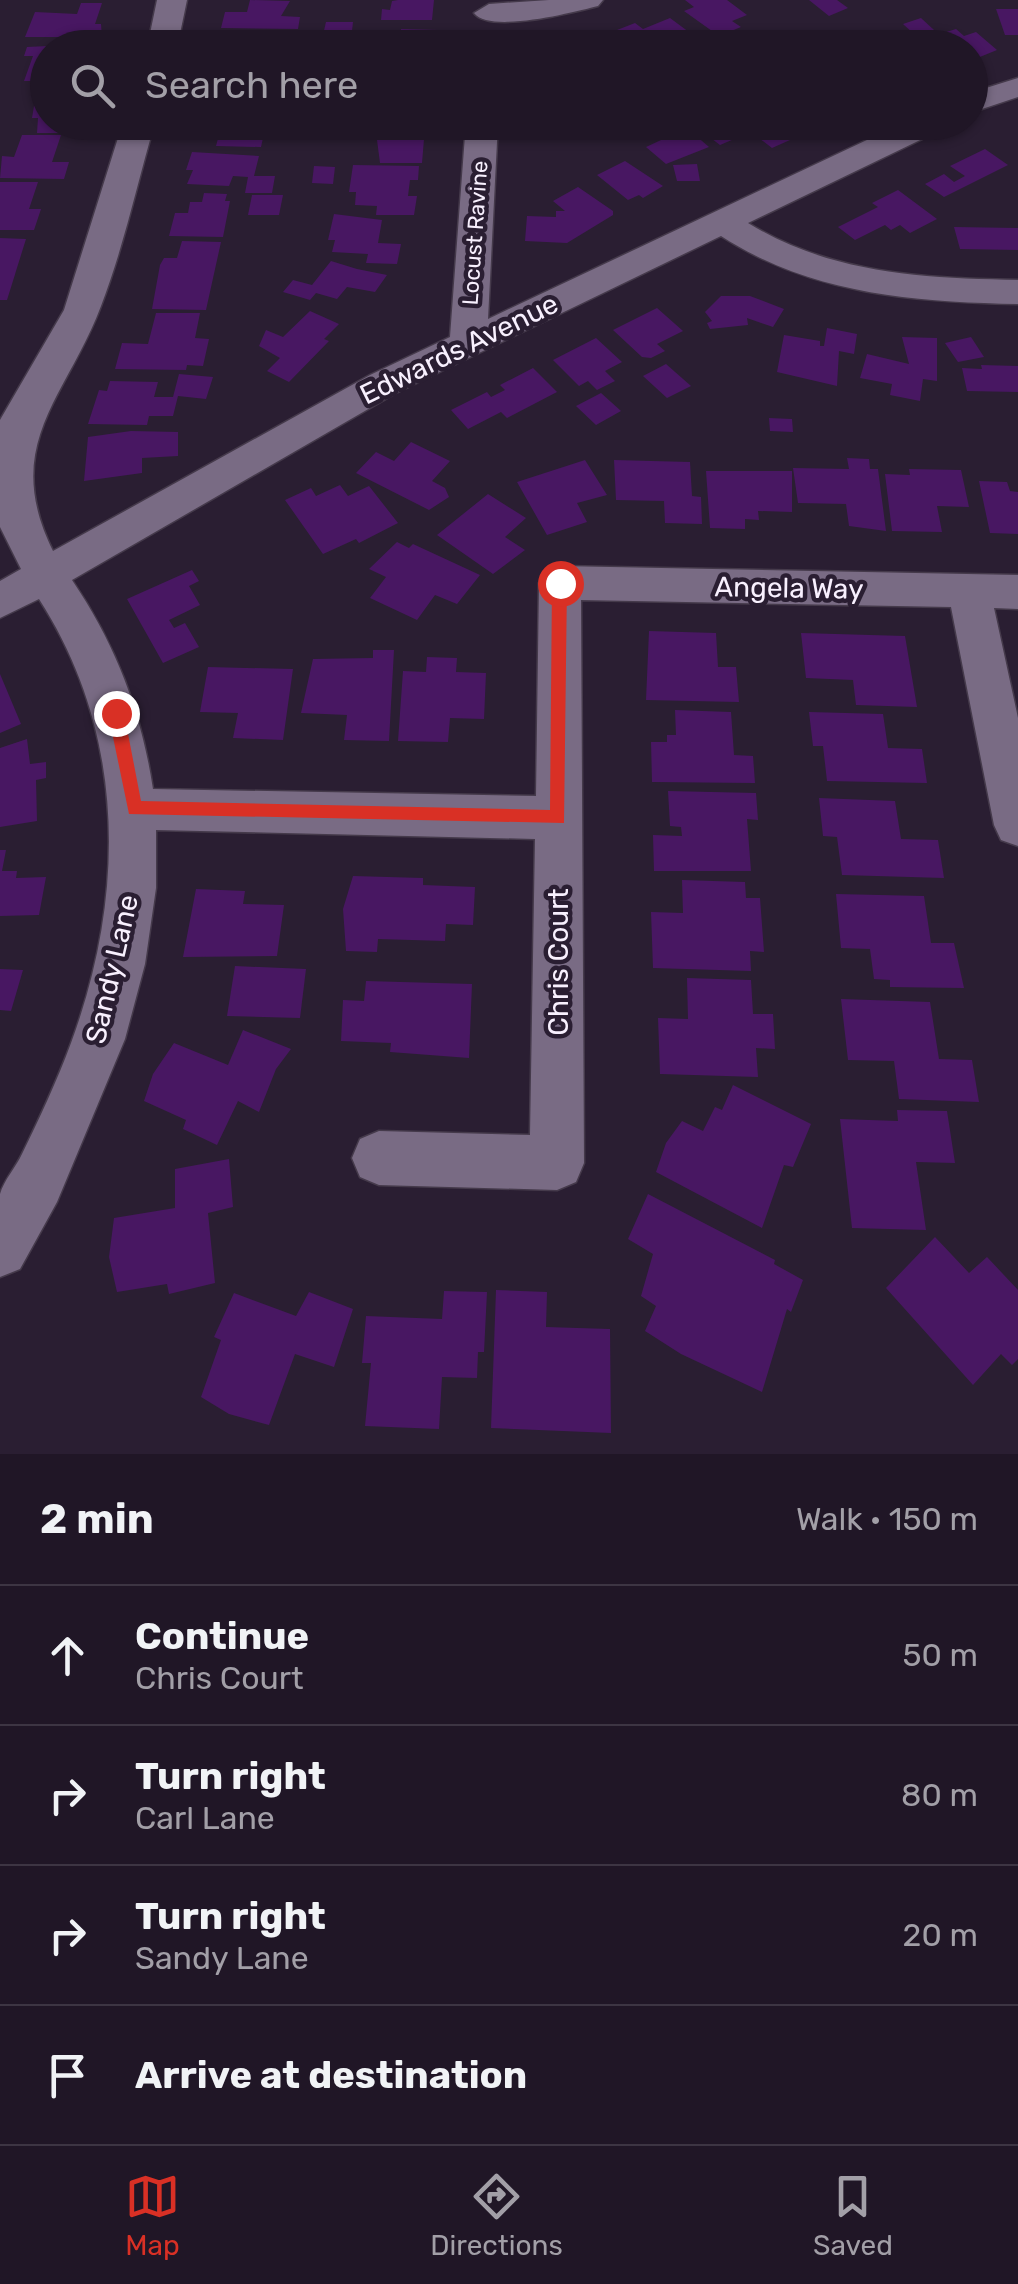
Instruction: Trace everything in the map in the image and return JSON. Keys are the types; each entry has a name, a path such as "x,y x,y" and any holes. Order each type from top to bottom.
{"street":[{"path":"166,30 172,0"},
{"path":"490,6 544,10 588,0"},
{"path":"988,98 1018,87"},
{"name":"Sandy Lane","path":"0,1249 70,1117 99,1038 126,928 134,808 127,756 98,662 15,517 9,480 12,446 36,381 81,313 134,140"},
{"name":"Locust Ravine","path":"468,344 481,140"},
{"name":"Edwards Avenue","path":"0,601 383,384 894,140"},
{"path":"722,222 782,259 863,284 906,290 1018,292"},
{"name":"Angela Way","path":"560,583 1018,592"},
{"name":"Chris Court","path":"379,1158 557,1162 560,583"},
{"path":"969,592 1018,825"},
{"path":"134,808 558,818"}],"building":[{"path":"250,0 290,1 281,16 300,17 298,29 221,28 225,12 247,12"},
{"path":"434,0 432,20 381,20 382,9 390,10 392,1"},
{"path":"685,0 727,0 747,15 732,21 741,27 711,30 684,11 694,7"},
{"path":"809,0 837,0 848,8 829,16"},
{"path":"81,3 102,3 95,24 101,24 101,30 30,30 30,37 25,37 35,12 77,14"},
{"path":"996,9 1018,9 1018,35 1005,35"},
{"path":"670,18 686,30 617,30 635,23 643,29"},
{"path":"921,18 934,30 910,30 903,24"},
{"path":"326,22 353,22 352,30 324,30"},
{"path":"22,135 30,135 30,140 59,140 52,162 69,162 64,179 0,178 2,156 14,157"},
{"path":"218,140 263,140 261,147 216,146"},
{"path":"377,140 424,140 422,163 380,163"},
{"path":"661,140 701,140 709,147 666,164 646,147"},
{"path":"762,140 790,140 772,148"},
{"path":"985,149 1008,165 944,197 925,184 944,174 954,182 965,176 950,166"},
{"path":"192,152 259,156 254,176 275,176 272,193 245,193 248,177 233,176 229,186 187,184 193,170 186,170"},
{"path":"625,161 663,186 643,198 639,195 628,200 597,175"},
{"path":"697,164 700,181 677,181 673,165"},
{"path":"353,165 419,166 418,180 410,180 408,196 417,196 414,215 376,215 377,206 355,205 356,192 349,192"},
{"path":"314,166 335,167 333,184 312,183"},
{"path":"0,182 38,182 29,209 41,209 34,230 0,230"},
{"path":"578,187 613,211 613,215 567,243 525,241 527,216 556,217 556,211 565,211 553,201"},
{"path":"898,190 937,219 910,233 900,225 891,230 885,225 855,240 838,227 878,207 872,203"},
{"path":"204,193 227,194 225,201 230,201 223,237 169,236 175,213 188,213 190,202 202,202"},
{"path":"252,195 283,195 279,215 248,215"},
{"path":"334,214 382,220 378,243 401,244 397,264 366,263 368,254 332,252 335,240 328,240"},
{"path":"954,227 1018,228 1018,250 960,249"},
{"path":"0,238 26,239 7,300 0,300"},
{"path":"182,241 221,242 206,310 152,309 160,265 164,258 177,258"},
{"path":"331,261 387,275 375,292 347,287 337,299 316,293 310,300 283,292 293,280 312,285"},
{"path":"721,296 750,296 784,309 773,327 747,318 748,325 710,329 707,323 712,321 705,312"},
{"path":"657,308 683,331 657,344 665,351 651,358 642,357 613,330"},
{"path":"310,311 339,324 324,339 329,341 289,382 267,371 280,358 259,346 266,330 283,337"},
{"path":"156,313 200,313 195,338 209,339 203,366 187,365 186,370 115,369 122,343 148,344"},
{"path":"827,328 857,334 854,354 839,351 837,386 777,372 784,335 820,341 820,346 824,346"},
{"path":"902,337 937,338 937,381 923,379 920,401 890,395 892,384 860,378 867,354 909,364"},
{"path":"971,337 984,357 958,362 945,343"},
{"path":"596,338 622,362 605,371 615,381 597,390 588,381 579,386 553,360"},
{"path":"666,364 691,386 667,398 643,376"},
{"path":"981,365 1018,366 1018,392 967,391 962,368 982,369"},
{"path":"533,368 557,392 507,418 501,412 468,429 451,410 487,392 491,397 505,390 500,385"},
{"path":"179,374 213,377 206,399 178,396 173,416 149,416 147,425 88,424 99,390 107,391 110,381 158,382 154,397 173,397"},
{"path":"601,393 621,411 596,425 576,406"},
{"path":"769,418 792,419 793,432 770,431"},
{"path":"131,431 178,432 178,456 142,458 142,473 84,481 88,437"},
{"path":"411,442 450,461 432,481 445,488 449,497 429,510 356,473 376,452 394,461"},
{"path":"847,458 869,459 870,469 878,469 886,531 849,526 846,504 798,503 793,468 849,469"},
{"path":"585,460 607,495 577,503 587,522 547,535 517,482"},
{"path":"614,460 690,462 692,496 701,497 702,524 665,523 664,501 616,500"},
{"path":"909,469 961,470 969,507 937,506 942,532 892,531 885,474 910,475"},
{"path":"706,471 792,471 792,512 758,511 759,520 745,519 745,529 710,528"},
{"path":"979,481 1007,482 1010,491 1018,492 1018,534 990,533"},
{"path":"340,485 348,496 369,486 398,523 359,543 356,539 323,554 285,500 311,488 316,496"},
{"path":"488,494 526,518 505,537 525,550 493,574 437,535"},
{"path":"397,542 409,548 413,544 480,575 457,604 435,595 417,620 370,598 386,577 369,569"},
{"path":"192,570 199,581 189,586 200,605 169,620 174,628 185,623 199,647 163,663 127,599"},
{"path":"649,631 716,633 718,667 736,667 739,702 646,700"},
{"path":"801,633 905,636 917,707 856,705 853,680 806,678"},
{"path":"373,650 394,650 389,741 344,740 347,715 301,713 313,659 373,658"},
{"path":"427,657 457,658 456,672 486,673 484,719 450,718 448,742 398,741 403,671 426,672"},
{"path":"208,667 293,669 283,740 233,738 238,713 200,712"},
{"path":"0,674 21,724 0,733"},
{"path":"675,710 731,712 734,755 753,756 755,783 652,782 651,742 667,742 667,735 676,735"},
{"path":"809,712 883,714 888,748 922,749 927,783 827,781 823,746 813,746"},
{"path":"27,739 30,764 46,762 46,778 36,780 37,821 0,827 0,748"},
{"path":"668,791 756,793 758,820 747,819 751,871 654,871 653,835 682,836 681,827 670,826"},
{"path":"819,798 895,801 901,839 938,840 944,878 842,875 837,837 823,836"},
{"path":"0,850 6,850 2,871 17,871 16,878 46,877 39,915 0,916"},
{"path":"353,876 423,878 423,885 475,887 473,925 446,924 445,941 378,939 377,952 346,951 343,909"},
{"path":"682,880 745,882 746,898 760,898 764,952 750,951 751,971 653,968 651,912 683,913"},
{"path":"196,889 245,891 243,904 284,905 277,956 183,957"},
{"path":"836,894 924,896 931,943 954,943 964,988 890,987 890,980 874,979 870,949 841,948"},
{"path":"235,966 306,969 300,1018 227,1016"},
{"path":"0,969 23,970 11,1011 0,1010"},
{"path":"687,978 751,980 753,1014 773,1014 775,1049 756,1048 758,1077 660,1074 658,1018 688,1019"},
{"path":"366,981 472,984 469,1058 390,1052 391,1043 341,1041 343,1000 364,1001"},
{"path":"841,999 930,1002 939,1059 972,1060 979,1102 899,1099 894,1061 848,1060"},
{"path":"243,1030 291,1049 276,1069 259,1112 238,1101 217,1145 183,1129 186,1120 144,1101 153,1074 174,1043 228,1065"},
{"path":"733,1085 811,1124 793,1167 784,1165 762,1228 656,1172 666,1143 682,1121 703,1131 715,1107 722,1110"},
{"path":"897,1110 947,1111 955,1163 916,1162 926,1230 852,1228 840,1119 898,1121"},
{"path":"229,1159 233,1207 208,1213 215,1283 169,1294 167,1284 117,1292 109,1257 114,1218 175,1208 175,1169"},
{"path":"648,1194 775,1260 774,1264 803,1280 791,1312 787,1309 762,1392 681,1354 645,1331 656,1306 641,1296 653,1254 628,1239"},
{"path":"935,1237 969,1273 987,1257 1018,1290 1018,1359 1012,1365 1001,1354 973,1385 886,1288"},
{"path":"496,1290 547,1292 546,1327 610,1329 611,1433 491,1428"},
{"path":"444,1291 487,1292 484,1352 478,1352 477,1378 442,1377 439,1429 365,1426 371,1363 362,1363 366,1316 442,1319"},
{"path":"309,1292 353,1309 334,1367 295,1354 269,1425 229,1414 201,1397 221,1340 214,1337 234,1293 296,1316"}],"route":[{"path":"116,713 134,808 558,818 560,583"}]}
